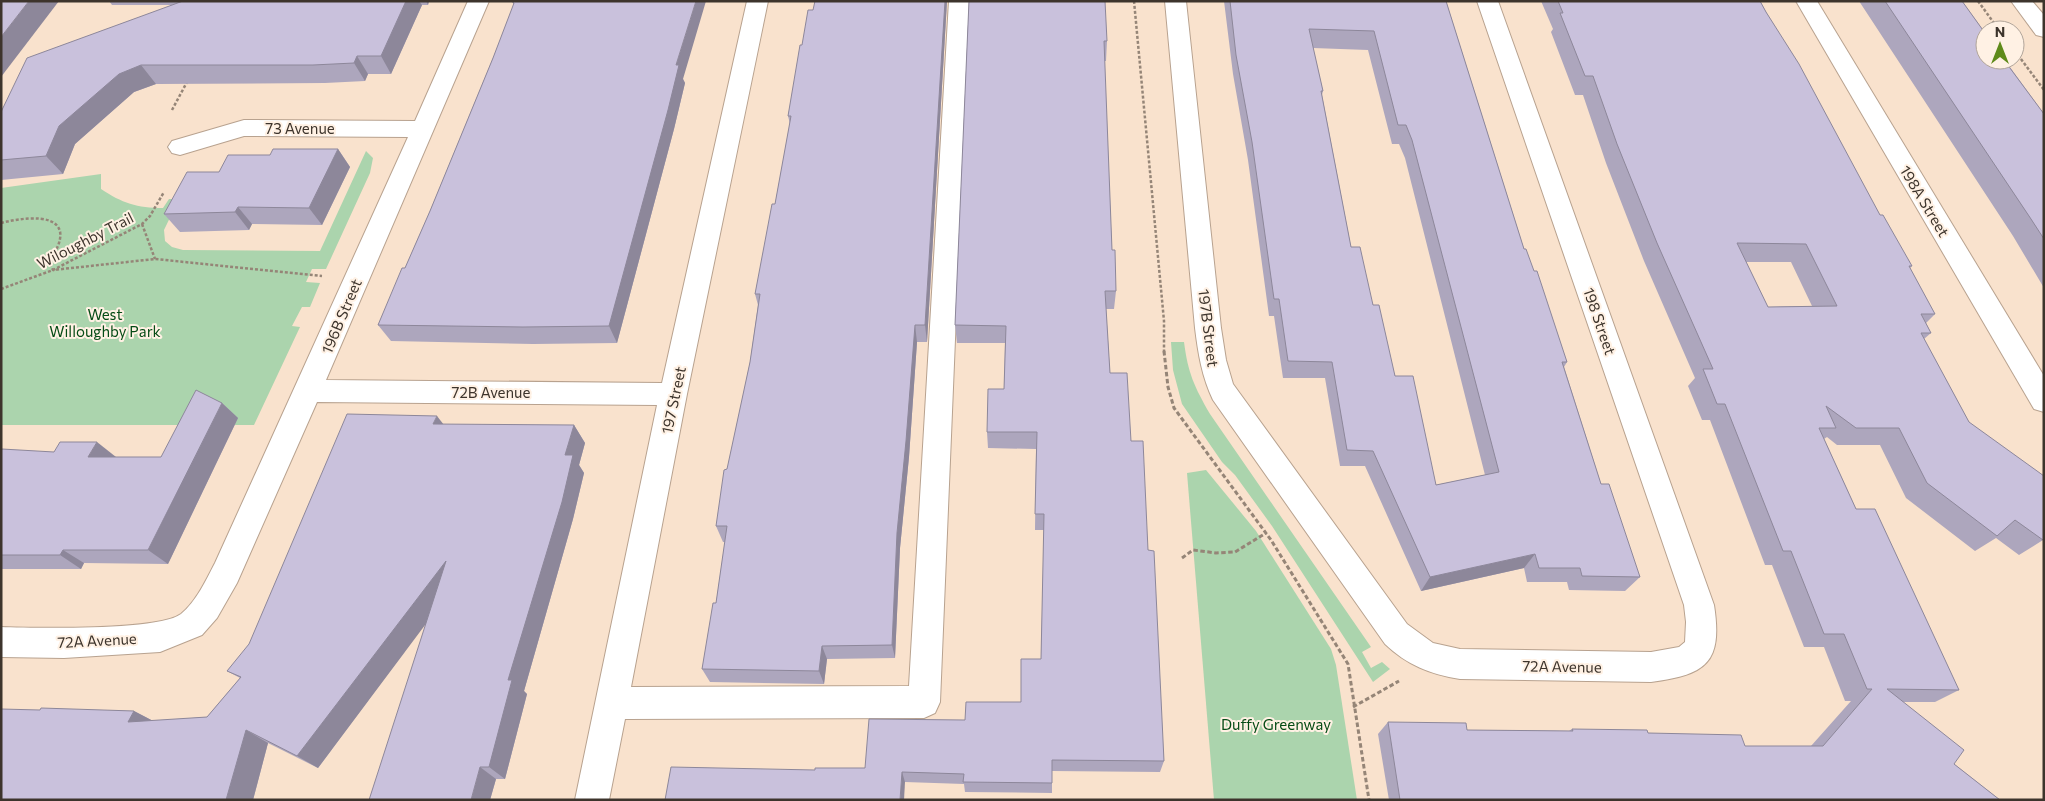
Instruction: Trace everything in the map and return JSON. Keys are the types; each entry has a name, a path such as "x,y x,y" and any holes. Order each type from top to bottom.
{"street":[{"name":"196B Street","path":"191,625 206,608 226,573 479,1"},
{"name":"197 Street","path":"592,800 613,703 673,394 758,1"},
{"path":"613,703 924,702 959,1"},
{"name":"197B Street","path":"1175,1 1208,328 1217,380 1223,392 1391,627 1414,651"},
{"name":"198 Street","path":"1487,1 1692,580 1704,628 1702,642"},
{"name":"198A Street","path":"1806,1 2044,401"},
{"path":"2021,1 2044,30"},
{"name":"73 Avenue","path":"180,147 244,128 423,128"},
{"name":"72B Avenue","path":"308,391 673,394"},
{"name":"72A Avenue","path":"1,642 64,643 160,637 191,625"},
{"name":"72A Avenue","path":"1414,651 1435,660 1460,664 1651,667 1688,660 1698,653 1702,642"}],"path":[{"path":"1978,1 1992,20"},
{"path":"2025,64 2044,90"},
{"path":"172,110 191,75"},
{"name":"Wiloughby Trail","path":"1,289 53,270 142,224 150,216 164,192"},
{"path":"1,223 20,218 37,217 48,220 58,226 62,236 58,248 49,262 53,270 155,259 290,274 358,277"},
{"path":"142,224 155,259"},
{"path":"1182,558 1193,550 1216,553 1235,552 1266,533"},
{"path":"1354,708 1399,681"}],"green space":[{"name":"West Willoughby Park","path":"366,151 373,158 370,173 326,269 312,269 306,282 320,283 310,307 302,307 292,326 300,327 254,425 1,425 1,188 101,174 101,189 130,204 163,208 169,199 179,199 164,230 165,241 172,247 183,250 320,251"},
{"path":"1171,342 1184,342 1192,379 1210,414 1371,647 1362,652 1371,668 1382,662 1390,669 1373,682 1272,526 1235,475 1222,462 1182,404 1173,370"},
{"name":"Duffy Greenway","path":"1206,470 1256,531 1331,649 1336,665 1357,800 1214,800 1187,473"}],"building":[{"path":"1,1 29,1 1,37"},
{"path":"183,1 406,1 381,56 357,56 354,63 313,65 141,65 119,74 59,126 46,156 1,160 1,112 27,58"},
{"path":"513,1 696,1 676,65 679,65 668,110 609,326 378,325 402,268 405,268 430,211 493,58 514,3"},
{"path":"815,1 945,1 925,325 915,325 897,533 892,645 822,646 819,671 702,669 713,603 716,603 727,526 716,526 724,470 727,469 750,362 760,294 755,294 772,204 775,204 791,116 788,116 800,45 802,45 808,10 813,10"},
{"path":"969,1 1105,1 1107,41 1104,41 1112,250 1115,250 1116,291 1105,291 1110,373 1127,373 1131,441 1143,441 1148,550 1154,551 1164,761 1052,760 1052,783 963,782 964,774 902,772 900,800 665,800 671,767 815,770 815,768 865,768 869,719 965,720 966,702 1021,702 1021,659 1041,659 1044,514 1035,514 1037,432 987,432 988,389 1004,389 1006,326 955,325"},
{"path":"1230,1 1446,1 1524,249 1526,249 1534,271 1537,271 1567,362 1562,362 1601,484 1609,484 1640,577 1582,576 1580,568 1539,568 1535,554 1430,577 1373,451 1347,450 1332,362 1288,361 1279,299 1274,299 1252,142 1236,55","holes":["1309,29 1374,31 1398,125 1406,125 1412,140 1499,472 1436,485 1413,376 1395,376 1379,305 1373,305 1360,247 1351,247 1321,91 1323,91"]},
{"path":"1558,1 1760,1 1799,64 1880,215 1883,215 1912,266 1909,266 1935,314 1921,314 1931,333 1921,333 1969,422 2044,476 2044,539 2015,520 1997,536 1927,483 1899,428 1856,428 1826,406 1836,428 1819,428 1856,509 1875,509 1959,690 1887,689 1964,750 1954,764 2000,800 1400,800 1388,722 1466,723 1467,730 1647,730 1648,733 1741,735 1745,746 1823,746 1872,689 1867,689 1844,634 1824,634 1791,551 1783,551 1725,404 1717,404 1703,369 1713,369 1657,243 1617,144 1593,76 1585,76 1560,13 1563,13","holes":["1737,243 1806,244 1837,306 1768,307"]},
{"path":"1885,1 1962,1 1976,20 1975,70 2011,70 2044,114 2044,239"},
{"path":"273,149 338,149 309,208 238,207 235,212 164,214 187,172 219,172 228,155 270,155"},
{"path":"196,390 222,403 148,550 63,550 60,555 1,555 2,449 54,452 60,442 97,442 88,457 161,457"},
{"path":"347,414 437,416 433,424 574,425 565,455 573,455 562,502 508,680 512,680 489,767 480,767 471,800 369,800 446,561 297,756 246,730 226,800 1,800 1,709 40,710 41,708 134,711 128,722 207,717 241,677 227,671 249,644"}]}
